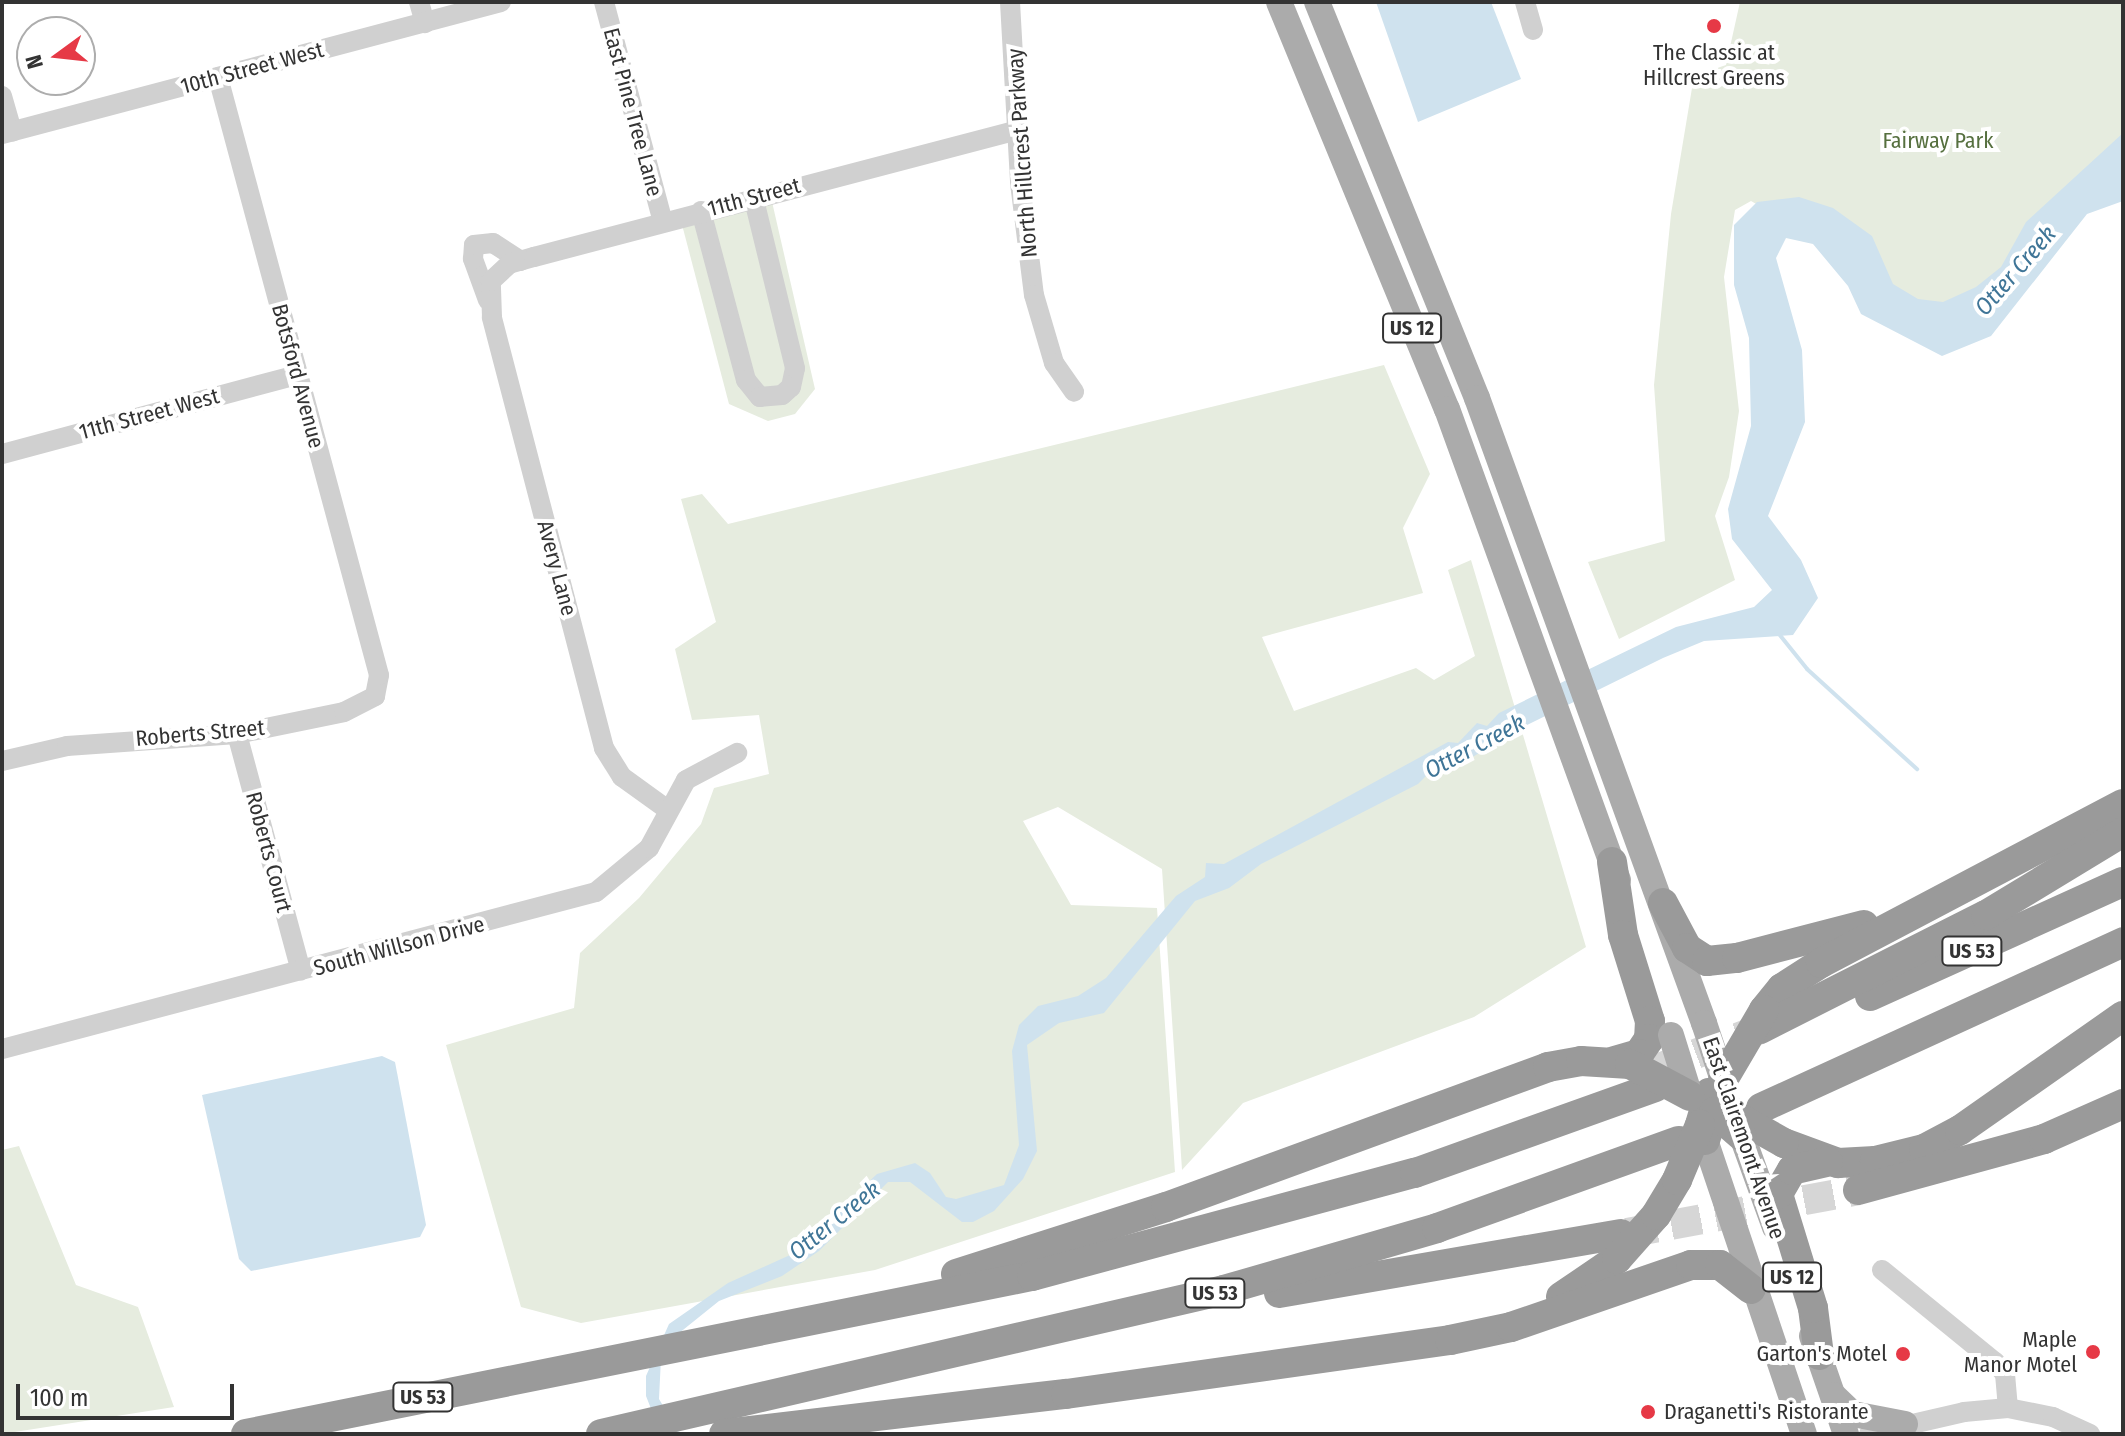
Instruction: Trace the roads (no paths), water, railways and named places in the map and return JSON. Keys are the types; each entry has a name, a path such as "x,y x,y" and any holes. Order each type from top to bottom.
{"highway":[{"path":"1411,1346 1525,1311 1581,1286 1644,1230 1677,1180 1758,1029 1795,978 1923,907 2123,804"},
{"path":"1758,1029 1986,915 2123,832"},
{"path":"1612,862 1623,935 1650,1021 1644,1048 1633,1073"},
{"name":"US 53","path":"1758,1029 2123,882"},
{"path":"1663,903 1687,948 1714,961 1806,943 1923,907"},
{"name":"US 53","path":"601,1434 736,1423 1134,1315 1437,1228 2123,942"},
{"path":"1819,1355 1813,1308 1778,1194 1792,1170 1828,1162 1891,1158 1944,1139 2123,1016"},
{"path":"770,1328 1063,1242 1548,1067 1633,1073 1828,1162"},
{"name":"US 53","path":"246,1434 1032,1276 1319,1201 1506,1142 1633,1073"},
{"path":"1858,1190 2044,1139 2123,1104"},
{"path":"1134,1315 1621,1234"},
{"path":"736,1423 1066,1394 1411,1346 1511,1327 1691,1265 1723,1266 1751,1289"}],"main road":[{"name":"US 12","path":"1279,2 1453,424 1612,862"},
{"path":"1302,2 1348,113 1383,170"},
{"name":"US 12","path":"1317,2 1477,398 1565,646 1663,903"},
{"path":"1329,2 1367,130"},
{"name":"East Clairemont Avenue","path":"1612,862 1671,1035 1715,1110 1819,1355 1846,1434"},
{"name":"East Clairemont Avenue","path":"1663,903 1704,1023 1715,1110 1717,1174 1751,1289 1804,1434"},
{"path":"1833,1395 1853,1414 1905,1424"}],"street":[{"path":"419,2 425,23"},
{"name":"10th Street West","path":"7,133 501,2"},
{"name":"East Pine Tree Lane","path":"604,2 663,222"},
{"name":"North Hillcrest Parkway","path":"1010,2 1018,130 1034,295 1054,363 1074,392"},
{"path":"1525,2 1533,30"},
{"name":"Botsford Avenue","path":"218,77 379,675"},
{"path":"2,96 7,133"},
{"name":"11th Street","path":"488,300 495,276 521,261 753,196 1018,130"},
{"path":"701,211 746,380 760,397 782,395 791,387 795,368 753,196"},
{"name":"Avery Lane","path":"521,261 493,243 474,245 475,269 488,300 604,748 622,777 668,810"},
{"name":"11th Street West","path":"2,454 297,375"},
{"name":"Roberts Street","path":"2,761 81,744 237,734 344,712 375,696 379,675"},
{"name":"Roberts Court","path":"237,734 301,971"},
{"name":"South Willson Drive","path":"2,1049 596,892 649,848 668,810 698,770 737,753"},
{"path":"1882,1270 1995,1362 2005,1374 2008,1408"},
{"path":"1869,1434 1905,1424 2008,1408 2053,1417 2090,1434"}],"water":[{"path":"1376,2 1491,2 1521,79 1418,122"},
{"name":"Otter Creek","path":"2123,133 2123,201 2087,214 1991,336 1942,356 1861,314 1848,286 1813,244 1786,238 1776,258 1802,350 1805,422 1768,516 1801,560 1818,598 1793,635 1704,641 1663,658 1525,726 1464,762 1434,768 1418,784 1261,864 1229,888 1195,901 1104,1013 1059,1023 1027,1045 1037,1151 1023,1179 994,1211 973,1222 962,1222 910,1182 888,1182 819,1251 782,1276 719,1301 668,1342 661,1358 659,1399 680,1434 661,1434 646,1396 646,1376 669,1324 728,1283 790,1255 877,1174 915,1163 930,1173 946,1197 956,1199 1004,1185 1019,1145 1012,1051 1019,1025 1038,1006 1078,996 1106,978 1176,896 1205,877 1206,863 1224,864 1448,742 1458,743 1477,723 1487,726 1499,713 1676,627 1754,607 1772,590 1732,539 1728,509 1751,426 1749,338 1734,285 1734,225 1757,202 1799,197 1833,208 1872,236 1893,284 1918,299 1943,302 1976,287 2001,267 2026,222"},
{"path":"382,1056 395,1062 426,1225 420,1237 251,1271 239,1259 202,1095"}],"waterway":[{"path":"1779,634 1807,669 1917,769"}],"tunnel":[{"path":"1654,1070 1760,1029"},
{"path":"1627,1233 1858,1190"}],"place":[{"name":"The Classic at Hillcrest Greens","path":"1714,26"},
{"name":"Maple Manor Motel","path":"2093,1352"},
{"name":"Garton's Motel","path":"1903,1354"},
{"name":"Draganetti's Ristorante","path":"1648,1412"}],"park label":[{"name":"Fairway Park","path":"1938,141"}]}
